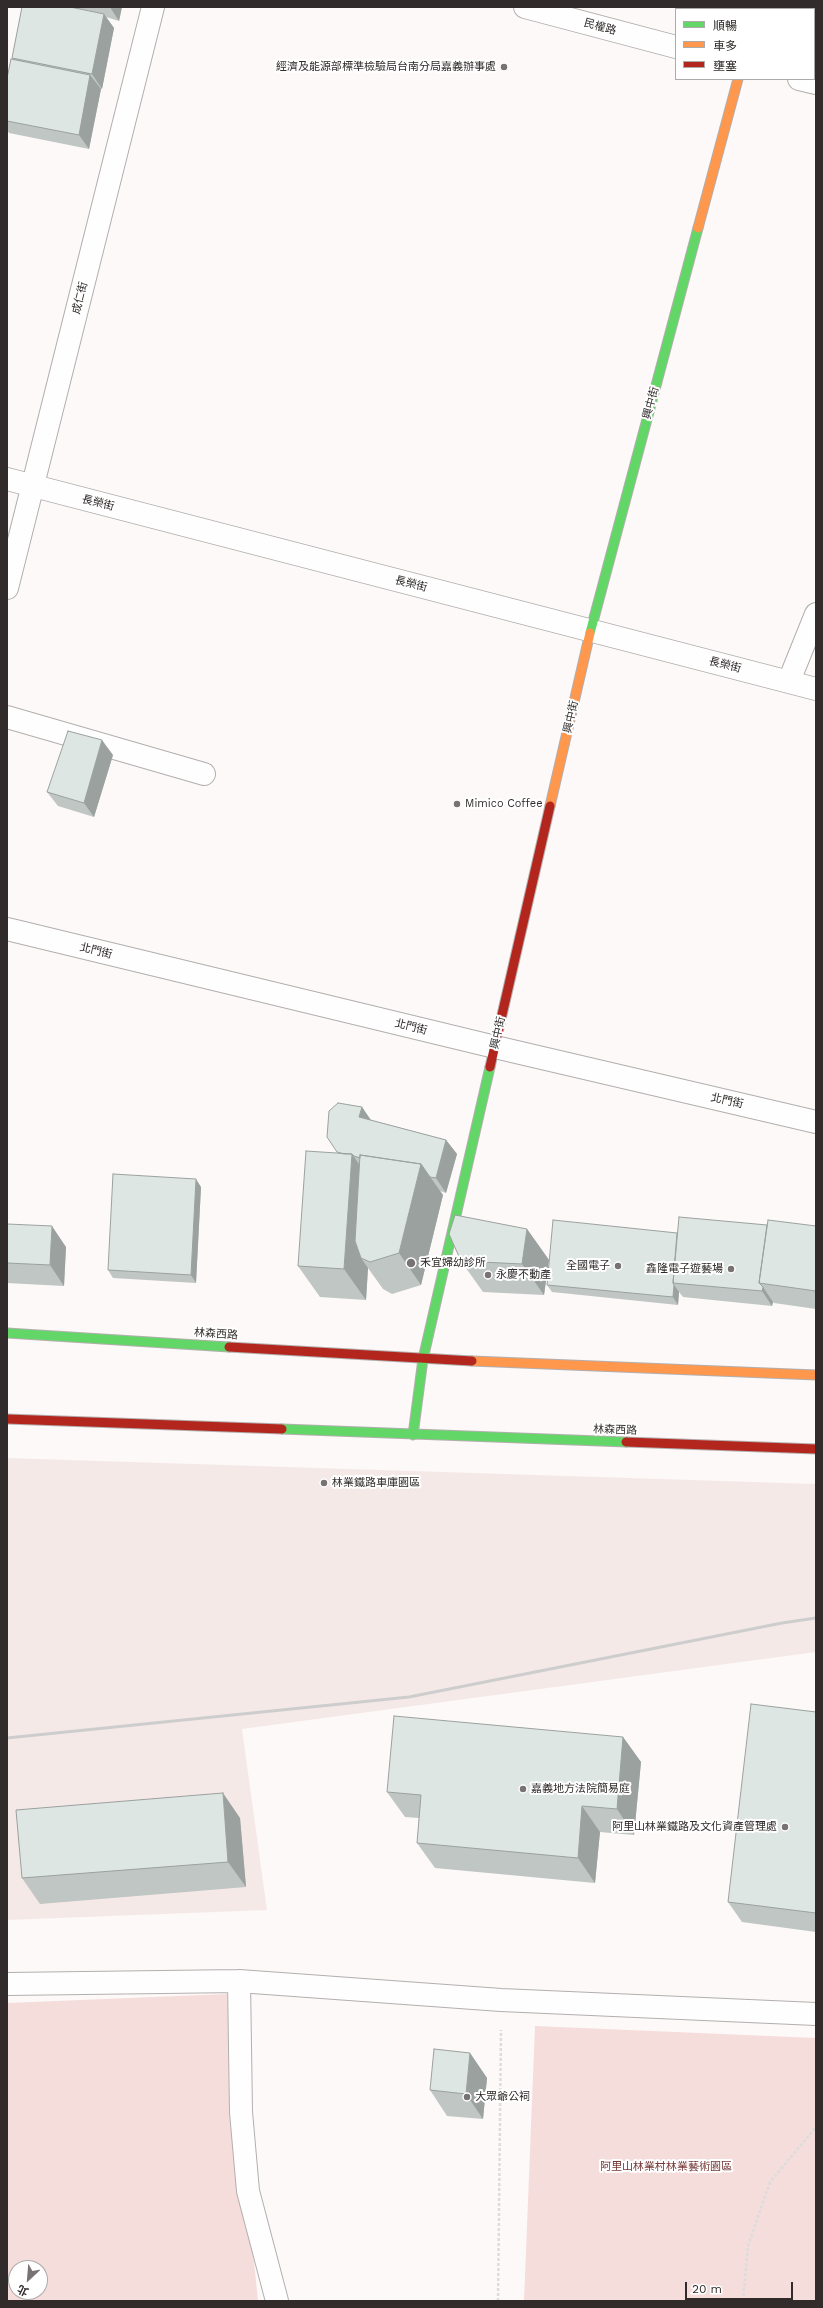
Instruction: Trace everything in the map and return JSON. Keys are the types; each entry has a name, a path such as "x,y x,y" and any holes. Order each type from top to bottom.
{"main road":[{"name":"興中街","path":"423,1359 591,630 738,80"},
{"name":"林森西路","path":"7,1333 423,1359 816,1375"},
{"path":"413,1435 423,1359"},
{"name":"林森西路","path":"7,1419 816,1449"}],"street":[{"name":"成仁街","path":"7,588 153,7"},
{"name":"民權路","path":"525,7 675,47"},
{"path":"803,80 816,83"},
{"name":"長榮街","path":"7,479 816,689"},
{"path":"789,681 816,614"},
{"path":"7,717 204,774"},
{"name":"北門街","path":"7,929 495,1047 816,1122"},
{"path":"239,1981 241,2112 248,2191 277,2301"},
{"path":"7,1984 239,1981 501,2000 816,2014"}],"path":[{"path":"498,2301 501,2000"},
{"path":"743,2301 748,2246 770,2182 816,2127"}],"shaded area":[{"path":"7,1458 816,1484 816,1652 242,1729 267,1910 7,1920"}],"green space":[{"path":"816,7 816,34 815,8 762,8"},
{"path":"227,1994 258,2301 7,2301 7,2003"},
{"name":"阿里山林業村林業藝術園區","path":"535,2026 816,2038 816,2301 524,2301"}],"building":[{"path":"22,7 70,7 104,14 92,74 12,58"},
{"path":"11,59 90,75 79,135 7,121 7,78"},
{"path":"68,731 102,740 84,803 47,792"},
{"path":"338,1103 362,1107 359,1117 446,1140 436,1178 430,1177 421,1164 360,1155 360,1158 352,1154 337,1152 327,1137 329,1111"},
{"path":"306,1151 352,1154 344,1269 298,1266"},
{"path":"360,1155 421,1164 399,1253 370,1262 361,1258 355,1241"},
{"path":"113,1174 196,1179 191,1275 108,1270"},
{"path":"455,1215 527,1229 522,1264 461,1261 449,1234"},
{"name":"鑫隆電子遊藝場","path":"679,1217 767,1225 759,1283 763,1287 762,1291 673,1283"},
{"name":"全國電子","path":"553,1220 677,1233 673,1297 547,1285"},
{"path":"768,1220 816,1226 816,1291 759,1283"},
{"path":"7,1224 52,1226 50,1265 7,1263"},
{"name":"阿里山林業鐵路及文化資產管理處","path":"751,1704 816,1712 816,1913 728,1902"},
{"name":"嘉義地方法院簡易庭","path":"394,1716 623,1737 617,1809 582,1806 578,1858 417,1843 421,1795 387,1792"},
{"path":"223,1793 228,1862 22,1878 16,1810"},
{"path":"434,2049 470,2053 466,2094 430,2090"}],"railway":[{"path":"7,1738 409,1697 782,1623 816,1618"}],"traffic: fast":[{"path":"590,633 698,228"},
{"path":"413,1435 423,1359 490,1067"},
{"path":"7,1333 229,1347"},
{"path":"282,1429 626,1442"}],"traffic: slow":[{"path":"698,228 738,80"},
{"path":"550,806 590,633"},
{"path":"472,1361 816,1375"}],"traffic: jam":[{"path":"490,1067 550,806"},
{"path":"229,1347 472,1361"},
{"path":"7,1419 282,1429"},
{"path":"626,1442 816,1449"}],"place":[{"name":"經濟及能源部標準檢驗局台南分局嘉義辦事處","path":"504,67"},
{"name":"Mimico Coffee","path":"457,804"},
{"name":"禾宜婦幼診所","path":"411,1263"},
{"name":"全國電子","path":"618,1266"},
{"name":"鑫隆電子遊藝場","path":"731,1269"},
{"name":"永慶不動產","path":"488,1275"},
{"name":"林業鐵路車庫園區","path":"324,1483"},
{"name":"嘉義地方法院簡易庭","path":"523,1789"},
{"name":"阿里山林業鐵路及文化資產管理處","path":"785,1827"},
{"name":"大眾爺公祠","path":"467,2097"}]}
